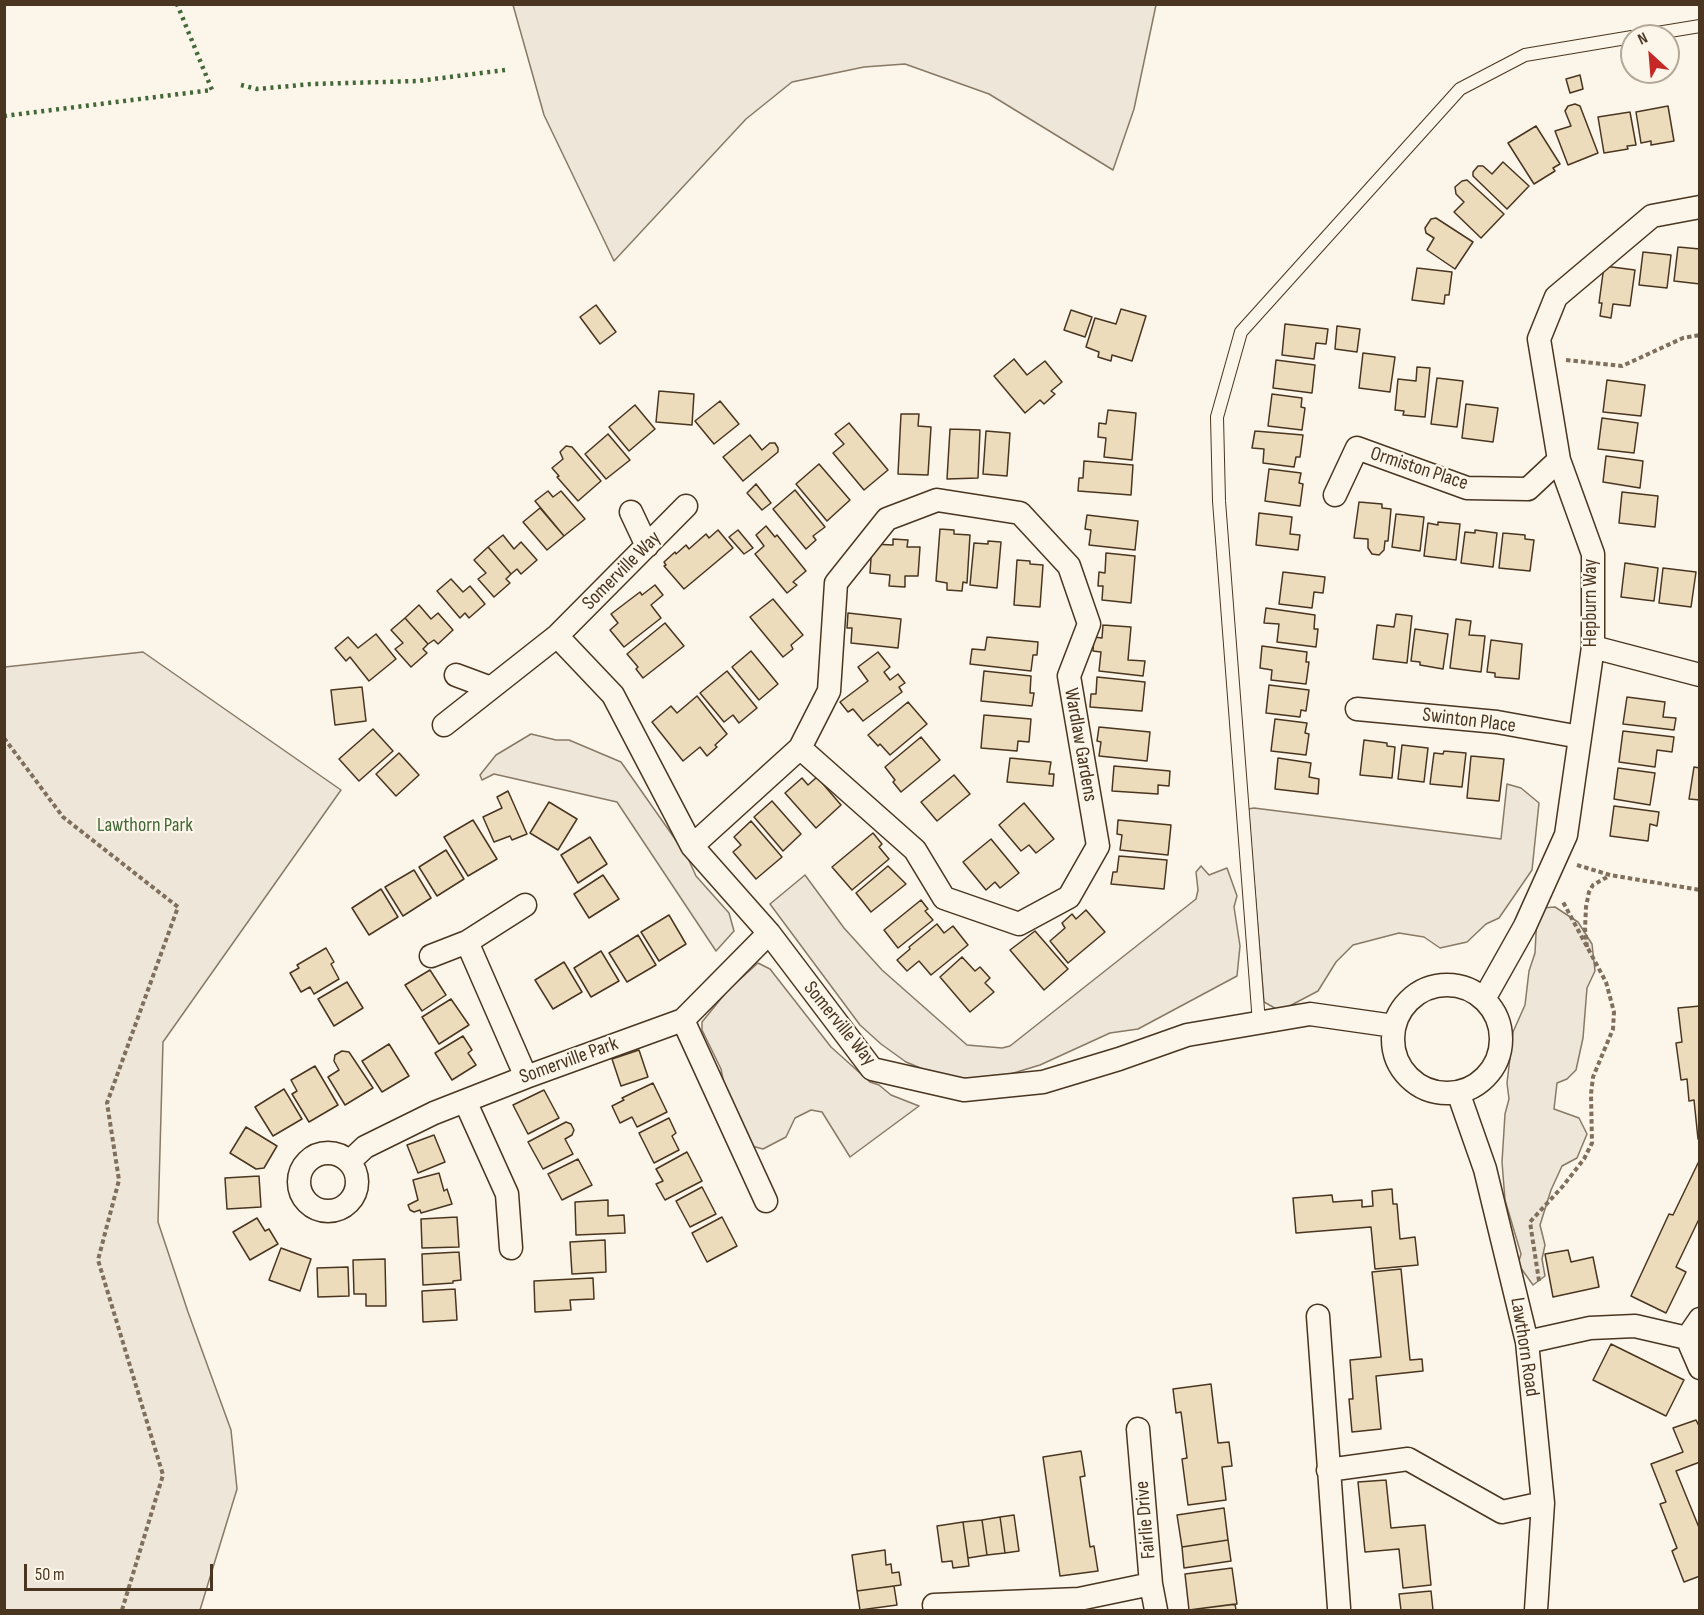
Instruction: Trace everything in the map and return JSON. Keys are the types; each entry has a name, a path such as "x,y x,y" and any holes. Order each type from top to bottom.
{"street":[{"name":"Hepburn Way","path":"1484,999 1525,926 1566,835 1593,647 1593,554 1559,460 1539,339 1556,297 1652,216 1700,207"},
{"name":"Ormiston Place","path":"1335,495 1357,448 1467,488 1528,489 1559,460"},
{"name":"Wardlaw Gardens","path":"692,846 800,748 829,691 836,583 887,519 937,500 1020,513 1069,566 1089,624 1069,676 1098,846 1069,897 1019,924 944,898 915,850 800,748"},
{"name":"Somerville Way","path":"444,725 557,636 686,506"},
{"path":"631,512 647,546"},
{"name":"Somerville Way","path":"557,636 613,695 692,846 768,933 872,1069 964,1090 1043,1082 1187,1035 1310,1014 1394,1026"},
{"path":"1593,647 1700,675"},
{"path":"456,675 491,688"},
{"name":"Swinton Place","path":"1357,709 1497,722 1580,737"},
{"path":"431,956 466,942 525,905"},
{"name":"Somerville Park","path":"349,1162 365,1147 434,1113 683,1020 768,933"},
{"path":"466,942 526,1077"},
{"path":"1438,985 1453,985 1471,990 1484,999 1495,1014 1501,1032 1499,1055 1490,1071 1475,1085 1458,1092 1439,1092 1424,1088 1406,1075 1395,1052 1394,1026 1406,1004 1420,992 1438,985"},
{"path":"683,1020 766,1201"},
{"name":"Lawthorn Road","path":"1458,1092 1485,1169 1527,1342 1543,1503 1536,1611"},
{"path":"465,1101 507,1194 511,1248"},
{"path":"1318,1316 1339,1608"},
{"path":"1687,1338 1700,1319"},
{"path":"1527,1342 1590,1328 1612,1326 1635,1326 1687,1338"},
{"path":"1687,1338 1700,1368"},
{"name":"Fairlie Drive","path":"1138,1429 1151,1584 1156,1611"},
{"path":"1328,1470 1408,1459 1502,1512 1543,1503"},
{"path":"934,1605 1079,1599 1151,1584"}],"lane":[{"path":"1680,29 1700,26"},
{"path":"1259,1023 1219,501 1217,417 1241,332 1460,89 1526,55 1620,39"}],"path":[{"path":"1543,362 1558,359 1622,366 1683,338 1700,335"},
{"path":"4,738 63,817 178,907 107,1103 119,1180 98,1260 163,1475 122,1611"},
{"path":"1556,858 1610,875 1700,890"},
{"path":"1587,948 1585,929 1589,892 1593,885 1610,875"},
{"path":"1540,1289 1530,1222 1577,1168 1592,1143 1593,1077 1613,1029 1614,1012 1606,982 1564,907 1562,898"}],"green space":[{"path":"513,4 1156,5 1134,109 1113,170 989,94 905,64 864,67 792,82 746,119 614,261 544,115"},
{"name":"Lawthorn Park","path":"143,652 341,790 163,1042 158,1222 231,1430 237,1489 200,1610 5,1610 5,667"},
{"path":"531,734 556,740 569,740 621,762 687,856 696,876 729,913 734,931 716,951 617,802 494,774 482,780 480,775 496,755"},
{"path":"1507,784 1521,788 1539,803 1532,870 1499,918 1486,924 1467,942 1440,948 1424,937 1399,933 1353,945 1336,962 1318,991 1280,1011 1264,1002 1248,809 1501,839"},
{"path":"1201,866 1209,875 1227,868 1237,896 1234,907 1240,946 1237,976 1138,1029 1110,1033 1040,1065 1007,1075 973,1079 955,1078 930,1072 906,1062 881,1044 860,1025 770,904 805,875 844,928 882,970 967,1045 1002,1048 1010,1046 1196,899 1198,890 1196,872"},
{"path":"1555,907 1578,922 1592,944 1595,971 1587,988 1583,1038 1576,1070 1567,1079 1557,1083 1554,1109 1579,1118 1587,1134 1577,1158 1562,1166 1551,1190 1540,1225 1545,1245 1542,1259 1545,1276 1533,1285 1518,1264 1521,1254 1505,1200 1502,1162 1513,1032 1525,1005 1529,971 1535,953 1537,914 1542,908"},
{"path":"758,963 770,969 831,1047 870,1082 879,1085 891,1095 919,1106 850,1157 822,1112 811,1110 795,1118 786,1137 763,1149 748,1145 724,1084 721,1069 702,1030 702,1022 728,990"}],"building":[{"path":"1580,75 1583,89 1570,93 1566,79"},
{"path":"1575,104 1580,106 1598,153 1568,165 1555,131 1571,126 1565,111 1568,106"},
{"path":"1668,106 1674,141 1651,145 1651,141 1641,143 1636,112"},
{"path":"1630,112 1636,145 1627,146 1628,149 1604,153 1598,117"},
{"path":"1536,126 1560,164 1553,168 1555,171 1534,184 1508,143"},
{"path":"1503,162 1529,186 1507,209 1473,176 1478,166 1483,166 1492,174"},
{"path":"1467,180 1504,214 1481,238 1454,212 1464,202 1456,194 1455,187"},
{"path":"1436,218 1473,242 1455,269 1427,250 1434,238 1426,233 1425,228 1431,219"},
{"path":"1678,247 1700,249 1700,284 1674,281"},
{"path":"1643,252 1671,255 1667,288 1639,285"},
{"path":"1604,266 1635,270 1630,306 1613,304 1611,318 1600,316 1602,303 1599,303"},
{"path":"1417,268 1452,272 1449,295 1445,295 1444,304 1412,300"},
{"path":"596,305 616,332 600,344 580,317"},
{"path":"1121,309 1146,316 1132,361 1112,355 1111,361 1098,357 1099,352 1086,347 1095,318 1116,324"},
{"path":"1071,310 1092,317 1085,337 1064,330"},
{"path":"1285,324 1328,329 1326,344 1316,343 1314,359 1282,355"},
{"path":"1337,326 1360,329 1357,352 1335,349"},
{"path":"1363,353 1395,357 1390,392 1359,388"},
{"path":"1014,359 1027,375 1045,361 1062,382 1051,391 1055,394 1044,404 1040,400 1025,413 994,376"},
{"path":"1276,360 1315,365 1312,393 1273,388"},
{"path":"1417,367 1430,368 1425,417 1403,415 1404,411 1395,410 1398,379 1416,381"},
{"path":"1437,378 1463,381 1457,427 1431,424"},
{"path":"1607,380 1645,385 1641,416 1603,412"},
{"path":"659,391 694,394 692,425 656,422"},
{"path":"1272,394 1302,398 1301,407 1305,408 1302,430 1268,426"},
{"path":"720,401 739,424 714,444 695,421"},
{"path":"1466,404 1498,408 1493,442 1462,438"},
{"path":"635,405 655,429 629,451 609,427"},
{"path":"1108,410 1136,413 1132,460 1104,457 1106,438 1098,437 1099,423 1106,424"},
{"path":"901,414 919,414 918,426 931,427 928,475 898,474"},
{"path":"1602,418 1638,423 1634,453 1598,449"},
{"path":"849,423 888,470 864,490 833,453 844,444 835,434"},
{"path":"950,429 980,430 978,478 947,479"},
{"path":"986,431 1010,433 1007,476 983,474"},
{"path":"1255,431 1303,435 1300,457 1296,457 1294,467 1263,463 1264,449 1252,448"},
{"path":"608,434 630,460 606,479 585,454"},
{"path":"750,435 762,450 770,443 775,443 778,452 743,481 723,457"},
{"path":"566,446 572,447 601,481 578,501 552,468 563,459 560,452"},
{"path":"1606,456 1643,461 1640,488 1603,482"},
{"path":"1084,461 1133,465 1131,495 1078,491 1079,478 1083,478"},
{"path":"819,464 850,500 827,521 796,484"},
{"path":"1269,469 1301,473 1299,483 1303,484 1300,506 1265,501"},
{"path":"756,484 771,503 762,510 747,493"},
{"path":"795,490 825,527 813,536 816,540 806,549 773,509"},
{"path":"548,491 553,497 561,491 585,519 564,536 535,501"},
{"path":"1622,492 1658,496 1655,527 1619,523"},
{"path":"1359,502 1382,504 1382,508 1391,509 1388,541 1385,541 1384,550 1379,555 1372,554 1368,548 1368,539 1354,538"},
{"path":"540,508 564,536 547,550 523,522"},
{"path":"1259,513 1292,517 1290,534 1300,535 1298,550 1256,545"},
{"path":"1396,514 1424,517 1420,551 1392,547"},
{"path":"1087,515 1138,521 1135,550 1089,545 1091,530 1085,529"},
{"path":"1438,522 1460,524 1456,560 1424,556 1428,523 1438,525"},
{"path":"766,526 775,537 777,535 806,571 793,582 797,585 787,593 755,554 764,546 756,535"},
{"path":"940,529 954,530 954,534 970,535 967,583 963,582 962,591 947,590 947,583 936,581"},
{"path":"718,530 733,548 684,589 664,566 666,565 664,562 686,545 689,549 706,534 709,538"},
{"path":"738,530 753,548 744,554 729,537"},
{"path":"1475,530 1497,533 1493,567 1461,563 1465,532 1475,533"},
{"path":"1503,533 1525,535 1525,539 1534,540 1530,571 1499,568"},
{"path":"503,535 514,549 521,542 537,560 521,574 517,569 511,574 488,547"},
{"path":"893,539 908,540 907,547 920,547 918,576 905,576 905,587 889,586 890,575 870,573 872,544 893,545"},
{"path":"988,541 1001,542 997,588 970,585 974,543 988,544"},
{"path":"488,547 511,574 506,579 510,583 494,597 478,579 486,573 474,560"},
{"path":"1106,553 1135,556 1131,603 1102,600 1103,586 1098,586 1099,572 1105,573"},
{"path":"1017,560 1043,565 1040,607 1014,605"},
{"path":"1625,563 1658,568 1654,601 1621,597"},
{"path":"1663,568 1696,572 1691,607 1659,603"},
{"path":"1283,572 1325,577 1323,593 1314,592 1312,608 1279,604"},
{"path":"451,579 463,592 470,586 485,604 469,618 465,613 460,618 437,591"},
{"path":"655,585 663,595 651,605 661,618 624,647 610,630 618,623 611,614 640,592 642,595"},
{"path":"773,599 803,635 791,645 793,649 783,657 750,617"},
{"path":"419,605 431,619 438,613 453,630 438,644 434,640 428,644 405,618"},
{"path":"1266,608 1315,615 1314,629 1318,629 1316,647 1277,642 1279,624 1264,623"},
{"path":"848,613 901,619 898,648 851,643 852,628 847,628"},
{"path":"1396,614 1412,616 1407,663 1373,659 1377,625 1394,627"},
{"path":"405,618 428,644 423,649 427,653 411,667 395,649 403,643 391,630"},
{"path":"1456,619 1471,621 1469,635 1485,636 1481,672 1450,668"},
{"path":"665,623 684,646 643,678 636,669 638,667 627,654"},
{"path":"1103,625 1131,627 1128,660 1145,661 1143,676 1099,671 1101,652 1093,651 1094,637 1102,638"},
{"path":"1415,629 1448,634 1443,669 1411,661"},
{"path":"376,634 396,659 369,681 350,657 346,661 335,648 348,637 358,648"},
{"path":"987,637 1038,642 1037,655 1033,655 1031,671 970,664 972,649 985,650"},
{"path":"1491,640 1522,644 1519,679 1495,677 1495,673 1487,672"},
{"path":"1262,646 1307,652 1306,662 1309,662 1306,684 1271,680 1272,670 1260,668"},
{"path":"751,651 778,684 759,700 732,667"},
{"path":"878,652 890,667 884,672 890,680 898,674 905,683 899,687 902,692 863,721 853,709 848,712 840,702 868,681 858,667"},
{"path":"727,671 757,708 739,723 733,715 724,722 700,693"},
{"path":"984,671 1031,676 1030,693 1034,693 1032,706 981,701"},
{"path":"1097,677 1145,682 1142,711 1090,707 1091,694 1096,694"},
{"path":"1269,685 1309,690 1306,711 1301,710 1300,717 1266,713"},
{"path":"362,687 366,721 335,725 331,690"},
{"path":"697,696 727,734 707,756 700,747 683,761 652,722 671,706 677,713"},
{"path":"1627,697 1665,702 1663,717 1676,718 1674,730 1623,724"},
{"path":"908,702 927,724 890,755 868,735"},
{"path":"984,715 1031,719 1029,742 1018,741 1017,751 981,748"},
{"path":"1275,719 1307,723 1305,733 1309,734 1306,755 1271,751"},
{"path":"1099,727 1150,732 1147,761 1099,756 1101,742 1097,741"},
{"path":"373,729 393,751 359,781 339,759"},
{"path":"1623,731 1674,737 1672,752 1657,750 1655,767 1619,762"},
{"path":"921,737 940,760 901,792 885,767"},
{"path":"1364,740 1387,743 1387,746 1395,747 1392,778 1360,775"},
{"path":"1402,745 1428,748 1424,782 1398,779"},
{"path":"1444,751 1466,753 1462,787 1430,784 1434,753 1443,754"},
{"path":"399,753 419,775 396,796 376,774"},
{"path":"1471,756 1504,759 1499,801 1467,798"},
{"path":"1010,758 1051,762 1049,774 1054,774 1053,786 1007,782"},
{"path":"1278,758 1311,763 1309,777 1319,779 1318,794 1275,789"},
{"path":"1114,766 1170,771 1169,786 1158,785 1158,794 1112,791"},
{"path":"1694,767 1700,768 1700,800 1689,799"},
{"path":"1618,768 1655,773 1650,805 1614,799"},
{"path":"954,775 970,794 937,821 921,802"},
{"path":"817,777 841,805 816,828 785,793 802,778 808,785"},
{"path":"508,791 527,834 512,840 510,836 494,842 483,817 502,808 497,797"},
{"path":"772,801 801,834 783,851 754,817"},
{"path":"549,802 577,819 558,850 530,833"},
{"path":"1024,803 1054,839 1036,853 1029,845 1021,851 999,825"},
{"path":"1614,806 1659,812 1657,826 1650,824 1648,841 1610,836"},
{"path":"473,820 497,859 468,876 444,837"},
{"path":"1118,820 1171,825 1168,855 1120,850 1122,835 1117,834"},
{"path":"751,821 782,857 756,879 733,852 741,845 734,837"},
{"path":"873,833 882,844 879,847 889,859 852,890 832,867"},
{"path":"590,837 607,864 578,883 561,855"},
{"path":"991,839 1019,873 1000,888 995,882 986,890 963,862"},
{"path":"446,850 464,879 437,896 419,867"},
{"path":"1119,856 1167,860 1164,889 1111,884 1113,872 1117,872"},
{"path":"888,866 906,884 871,912 856,893"},
{"path":"414,870 431,898 403,916 385,887"},
{"path":"603,875 619,899 589,918 574,894"},
{"path":"381,889 398,917 369,935 352,908"},
{"path":"921,900 928,909 925,911 933,920 898,948 884,930"},
{"path":"1086,910 1105,932 1068,963 1050,941 1065,928 1062,923 1072,914 1076,919"},
{"path":"669,915 686,944 659,961 641,932"},
{"path":"937,924 944,933 953,926 968,945 931,975 919,961 907,971 897,960"},
{"path":"1035,931 1068,969 1044,990 1010,950"},
{"path":"638,935 656,965 627,982 609,953"},
{"path":"326,948 334,962 331,964 339,979 314,994 310,987 301,992 290,973 299,968 297,965"},
{"path":"601,951 619,981 591,997 574,968"},
{"path":"962,957 975,971 980,967 990,978 985,983 994,992 970,1012 940,977"},
{"path":"564,962 582,992 553,1009 535,980"},
{"path":"430,970 446,995 422,1011 405,985"},
{"path":"347,982 363,1008 334,1026 318,999"},
{"path":"451,999 469,1025 439,1044 422,1017"},
{"path":"1700,1006 1700,1139 1698,1139 1694,1100 1689,1101 1687,1079 1681,1080 1676,1043 1682,1042 1678,1008"},
{"path":"463,1036 472,1050 468,1053 476,1065 452,1080 435,1053"},
{"path":"389,1044 409,1076 382,1092 362,1061"},
{"path":"639,1050 648,1077 621,1086 612,1059"},
{"path":"342,1051 349,1052 373,1088 345,1105 328,1077 339,1070 334,1061 335,1055"},
{"path":"315,1066 338,1105 309,1122 292,1094 297,1091 291,1080"},
{"path":"653,1083 667,1112 637,1127 632,1117 620,1123 612,1106 624,1100 622,1098"},
{"path":"284,1089 302,1119 273,1136 255,1107"},
{"path":"544,1090 559,1118 528,1134 513,1105"},
{"path":"669,1118 676,1133 672,1136 679,1150 654,1163 639,1133"},
{"path":"566,1122 571,1124 574,1130 572,1135 565,1139 573,1154 543,1169 528,1142"},
{"path":"246,1127 277,1146 264,1168 256,1169 230,1153"},
{"path":"434,1135 445,1162 418,1173 407,1145"},
{"path":"687,1152 702,1181 665,1200 656,1184 663,1181 656,1169"},
{"path":"578,1159 592,1185 562,1200 548,1174"},
{"path":"1700,1159 1700,1217 1676,1267 1686,1272 1666,1313 1631,1296 1669,1214 1673,1215"},
{"path":"439,1173 444,1191 447,1189 452,1204 421,1213 420,1210 414,1212 410,1210 408,1205 418,1200 413,1180"},
{"path":"259,1176 261,1207 227,1209 225,1178"},
{"path":"702,1187 716,1214 690,1227 676,1201"},
{"path":"1392,1189 1393,1204 1397,1204 1400,1239 1415,1237 1418,1265 1375,1269 1371,1227 1296,1233 1293,1198 1332,1195 1333,1202 1362,1200 1362,1207 1373,1206 1372,1191"},
{"path":"608,1200 608,1216 624,1215 625,1233 576,1235 575,1202"},
{"path":"457,1217 459,1247 422,1248 421,1219"},
{"path":"722,1217 737,1246 707,1262 692,1233"},
{"path":"257,1218 265,1231 269,1229 278,1244 250,1260 233,1232"},
{"path":"605,1240 606,1272 572,1274 570,1242"},
{"path":"281,1248 311,1259 300,1291 269,1280"},
{"path":"1568,1250 1571,1262 1593,1257 1599,1287 1553,1297 1545,1254"},
{"path":"459,1252 461,1280 453,1281 453,1283 423,1285 422,1254"},
{"path":"385,1259 386,1306 366,1306 366,1294 354,1294 353,1260"},
{"path":"348,1267 349,1296 318,1297 317,1268"},
{"path":"1401,1269 1410,1360 1422,1359 1423,1371 1376,1376 1381,1429 1352,1432 1349,1399 1353,1399 1350,1360 1381,1357 1372,1272"},
{"path":"593,1278 594,1299 570,1300 571,1310 535,1312 534,1281"},
{"path":"455,1289 457,1320 423,1322 422,1291"},
{"path":"1611,1344 1684,1380 1666,1416 1593,1380"},
{"path":"1211,1384 1218,1443 1229,1442 1232,1466 1222,1467 1226,1500 1188,1505 1182,1459 1187,1458 1181,1412 1176,1413 1173,1389"},
{"path":"1696,1420 1700,1428 1700,1462 1676,1471 1700,1530 1700,1576 1684,1582 1672,1551 1677,1548 1660,1504 1666,1502 1651,1464 1683,1452 1673,1428"},
{"path":"1081,1451 1085,1476 1080,1477 1090,1547 1094,1546 1098,1571 1060,1576 1043,1457"},
{"path":"1386,1480 1391,1528 1425,1525 1431,1585 1403,1588 1399,1549 1365,1552 1358,1482"},
{"path":"1224,1508 1228,1540 1182,1547 1177,1515"},
{"path":"1014,1515 1019,1551 1005,1553 1000,1517"},
{"path":"1000,1517 1005,1553 987,1555 982,1520"},
{"path":"982,1520 987,1555 968,1558 963,1522"},
{"path":"963,1522 969,1566 953,1568 952,1561 942,1562 937,1526"},
{"path":"1228,1540 1231,1561 1184,1568 1182,1547"},
{"path":"885,1550 886,1565 891,1564 892,1573 899,1572 901,1585 857,1591 852,1555"},
{"path":"1232,1568 1237,1604 1189,1610 1185,1574"},
{"path":"894,1586 897,1605 860,1610 857,1591"},
{"path":"1431,1591 1433,1610 1401,1610 1399,1594"},
{"path":"1235,1604 1236,1610 1189,1610"}],"hedge":[{"path":"4,116 212,90 177,4"},
{"path":"241,85 257,89 312,84 418,81 505,70"}]}
